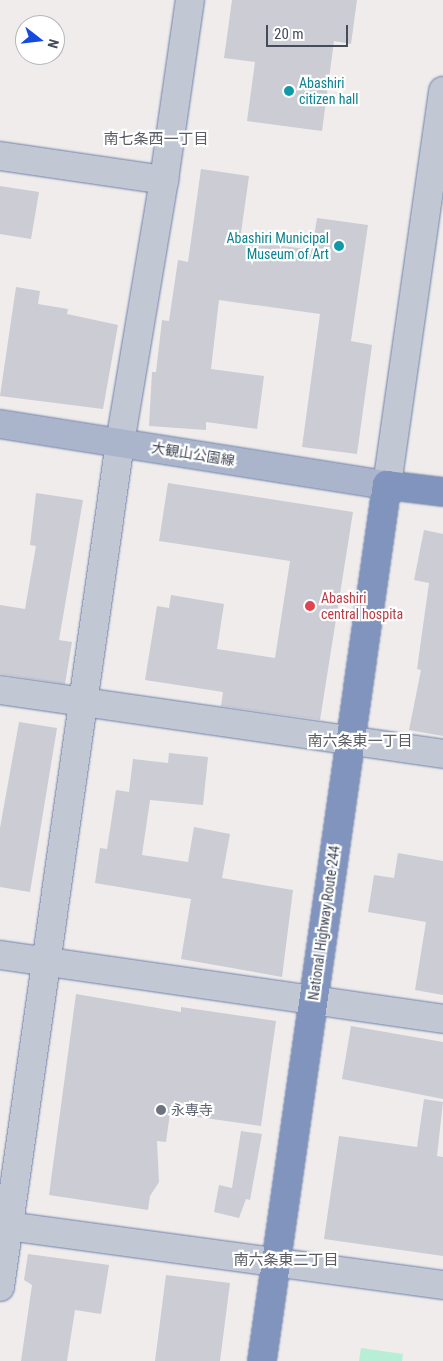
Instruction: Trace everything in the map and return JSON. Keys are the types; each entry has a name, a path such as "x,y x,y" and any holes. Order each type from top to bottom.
{"highway":[{"path":"387,485 443,492"},
{"name":"National Highway Route 244","path":"262,1361 274,1264 387,485"}],"main road":[{"name":"大観山公園線","path":"0,424 387,485"}],"street":[{"path":"0,1287 4,1226 46,962 120,443 164,180 190,0"},
{"path":"387,485 434,223 443,91"},
{"path":"0,156 164,180"},
{"path":"0,690 443,754"},
{"path":"0,955 443,1019"},
{"path":"4,1226 274,1264 443,1285"}],"green space":[{"path":"361,1348 403,1354 402,1361 359,1361"}],"building":[{"name":"Abashiri citizen hall","path":"232,0 357,0 351,44 334,41 322,131 247,121 255,62 224,58"},
{"path":"201,169 249,176 240,240 312,250 317,218 368,225 351,341 372,345 357,454 302,447 320,314 219,300 211,369 264,376 257,429 206,422 206,430 149,426 152,372 156,372 162,320 169,321 178,260 188,262"},
{"path":"0,186 39,192 31,239 0,234"},
{"path":"16,287 40,291 38,304 68,309 67,314 118,325 103,409 0,396"},
{"name":"Abashiri central hospita","path":"168,483 353,512 320,720 221,706 223,692 145,680 157,606 169,608 171,595 224,604 217,649 275,658 290,561 159,541"},
{"path":"36,493 83,500 59,640 72,642 65,684 0,674 0,605 25,609 36,546 30,545"},
{"path":"424,530 443,534 443,736 409,730 421,670 417,669 429,583 414,580"},
{"path":"19,722 57,728 30,892 0,887 0,828"},
{"path":"169,753 208,757 203,805 150,800 142,855 188,862 194,827 230,834 222,878 293,890 282,977 181,959 191,899 95,883 100,848 107,849 116,790 129,792 133,759 168,763"},
{"path":"398,853 443,861 443,995 415,990 426,922 368,912 374,875 394,878"},
{"name":"永専寺","path":"76,994 181,1012 181,1007 276,1021 261,1126 170,1113 166,1142 157,1141 159,1182 150,1196 148,1210 49,1195"},
{"path":"351,1026 443,1042 443,1099 342,1079"},
{"path":"424,1099 443,1102 437,1156 443,1157 443,1256 324,1239 339,1136 417,1147"},
{"path":"241,1131 262,1134 250,1200 246,1199 239,1218 214,1212 219,1185 232,1188"},
{"path":"28,1254 109,1265 101,1314 75,1310 67,1361 21,1361 32,1285 24,1280"},
{"path":"166,1275 230,1283 220,1361 155,1361"}],"place":[{"name":"Abashiri citizen hall","path":"289,91"},
{"name":"Abashiri Municipal Museum of Art","path":"339,246"},
{"name":"Abashiri central hospita","path":"310,606"},
{"name":"永専寺","path":"161,1110"}],"district":[{"name":"南七条西一丁目","path":"156,140"},
{"name":"南六条東一丁目","path":"360,742"},
{"name":"南六条東二丁目","path":"286,1261"}]}
